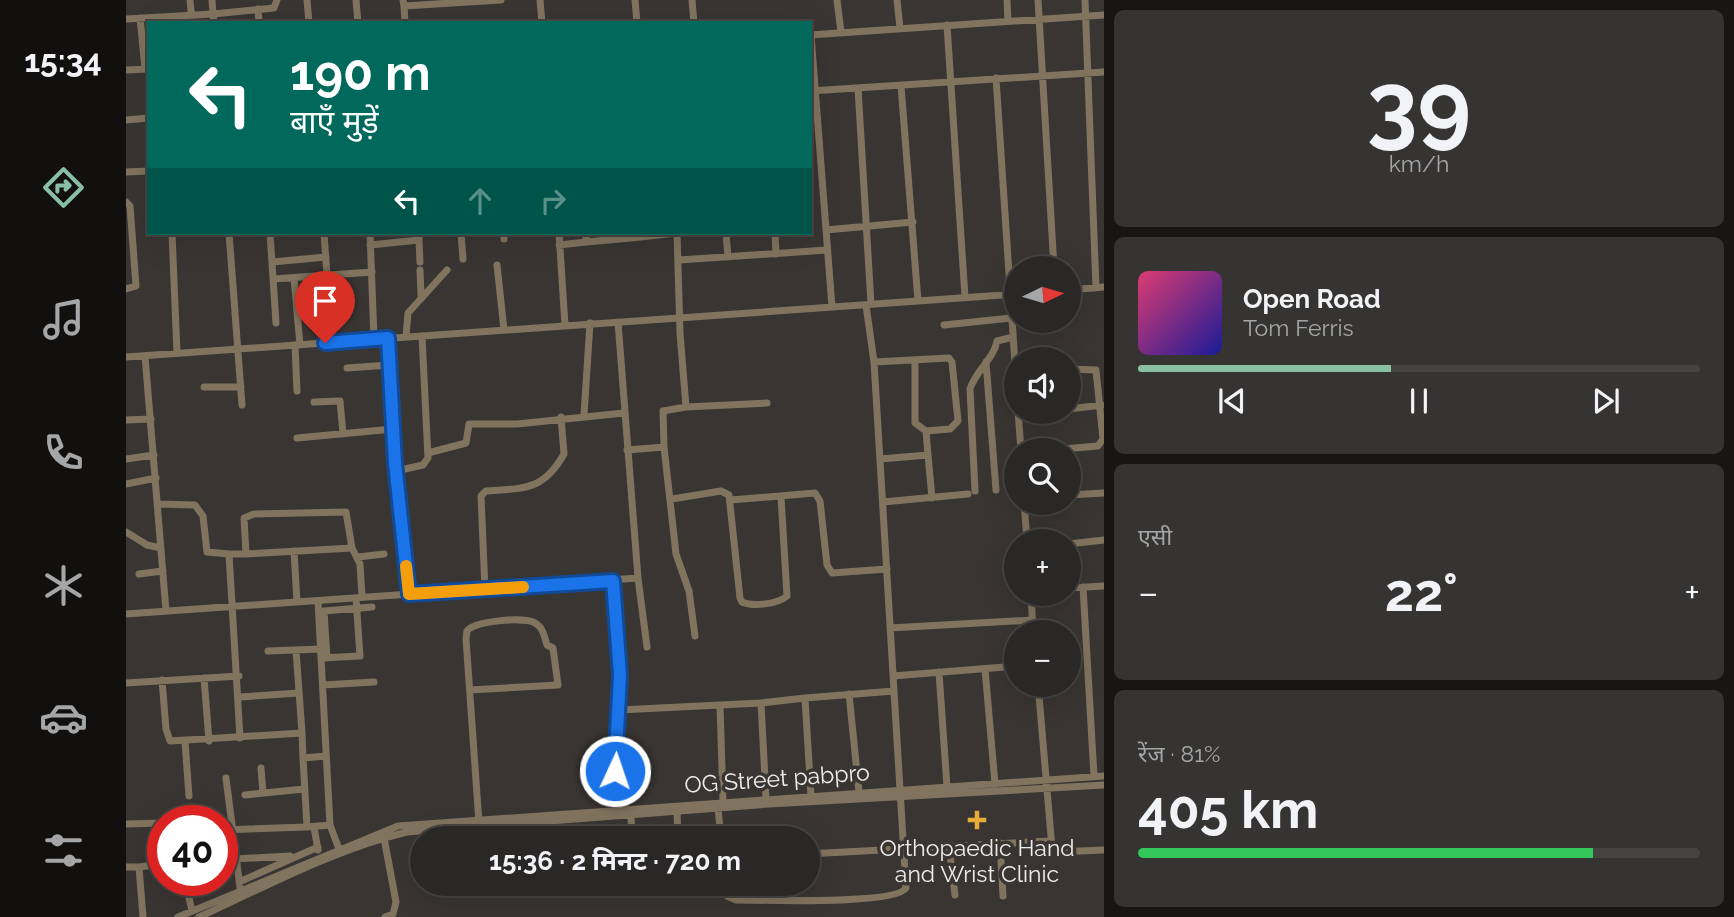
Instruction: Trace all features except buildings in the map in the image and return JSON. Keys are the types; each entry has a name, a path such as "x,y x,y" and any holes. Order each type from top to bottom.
{"street":[{"path":"190,0 192,19"},
{"path":"212,0 214,21"},
{"path":"126,19 192,19 213,13 274,8 277,0"},
{"path":"307,0 309,21"},
{"path":"356,0 358,21"},
{"path":"405,21 403,3 501,0"},
{"path":"540,0 542,21"},
{"path":"635,0 637,21"},
{"path":"692,0 694,21"},
{"path":"837,0 841,32"},
{"path":"897,0 900,28"},
{"path":"1007,0 1008,21"},
{"path":"1038,0 1053,256"},
{"path":"1082,289 1100,288 1085,0"},
{"path":"258,9 259,21"},
{"path":"812,35 1039,17 1104,15"},
{"path":"126,70 147,69 140,18"},
{"path":"947,25 965,298"},
{"path":"812,63 832,307"},
{"path":"813,91 1104,72"},
{"path":"996,78 1010,256"},
{"path":"901,86 918,301"},
{"path":"727,896 736,900 897,896 906,888 874,362 868,304 858,88"},
{"path":"126,120 147,118"},
{"path":"126,172 147,171"},
{"path":"126,202 130,206 136,286 126,289"},
{"path":"826,230 913,222"},
{"path":"172,235 177,354"},
{"path":"229,235 242,405"},
{"path":"270,235 276,323"},
{"path":"324,235 327,276"},
{"path":"370,235 374,340"},
{"path":"461,235 463,259"},
{"path":"559,235 565,325"},
{"path":"586,235 586,242"},
{"path":"677,235 687,407"},
{"path":"726,235 728,257"},
{"path":"775,235 776,254"},
{"path":"559,245 630,236"},
{"path":"370,245 419,237 421,295"},
{"path":"679,260 827,250"},
{"path":"272,262 326,257"},
{"path":"497,265 504,330"},
{"path":"406,337 406,317 421,295 447,270"},
{"path":"273,279 372,272"},
{"path":"294,278 297,391"},
{"path":"126,357 1004,295"},
{"path":"944,325 1004,319"},
{"path":"618,321 638,578 647,647"},
{"path":"584,415 590,323"},
{"path":"1013,333 1014,347"},
{"path":"396,471 422,465 428,453 422,336"},
{"path":"883,502 971,493 970,389 975,374 996,352 999,339 1013,337"},
{"path":"388,338 396,471 409,594"},
{"path":"145,356 166,611"},
{"path":"874,362 944,357 952,362 958,421 950,429 926,430 915,423 915,360"},
{"path":"986,362 996,489"},
{"path":"347,368 389,365"},
{"path":"1081,368 1093,367 1096,370 1102,405 1101,443 1081,446"},
{"path":"204,387 241,387"},
{"path":"314,402 340,401 343,434"},
{"path":"695,636 689,591 676,554 672,499 664,447 663,411 687,407 767,403"},
{"path":"1081,408 1102,405"},
{"path":"428,453 466,443 470,424 517,424 624,412"},
{"path":"485,589 481,496 486,491 534,487 545,479 564,454 561,417"},
{"path":"126,420 150,419"},
{"path":"297,439 393,429"},
{"path":"926,430 932,498"},
{"path":"627,450 664,447"},
{"path":"126,459 154,455"},
{"path":"880,459 928,455"},
{"path":"126,484 156,478"},
{"path":"672,499 721,491 731,500 740,598 742,603 751,605 778,601 787,596 781,496"},
{"path":"1081,494 1104,493"},
{"path":"731,500 818,495 827,565 832,573 887,569"},
{"path":"158,504 195,505 202,516 207,552 246,554 352,548"},
{"path":"246,554 243,521 254,514 346,512 352,548 358,557 360,656 324,658"},
{"path":"126,532 147,545 161,548"},
{"path":"1081,543 1104,540"},
{"path":"294,551 297,602"},
{"path":"229,554 239,676 240,738"},
{"path":"358,557 384,554"},
{"path":"139,574 163,571"},
{"path":"126,614 638,578"},
{"path":"613,581 619,652 615,813"},
{"path":"1094,776 1083,587 1104,586"},
{"path":"318,601 324,658"},
{"path":"1032,606 1033,620"},
{"path":"339,849 330,825 323,685 324,611 372,607"},
{"path":"470,690 558,685 553,648 547,645 541,627 528,620 471,625 466,639 479,823"},
{"path":"890,628 1004,622"},
{"path":"268,651 321,649"},
{"path":"296,650 304,789 319,857"},
{"path":"893,677 1004,667"},
{"path":"985,669 995,783"},
{"path":"939,672 947,787"},
{"path":"126,683 239,676"},
{"path":"204,678 209,741"},
{"path":"162,680 167,737 170,741 209,741 302,733"},
{"path":"323,685 374,682"},
{"path":"619,710 761,704 894,691"},
{"path":"240,697 299,693"},
{"path":"849,694 859,792"},
{"path":"1039,697 1052,848 1057,852 1104,850"},
{"path":"805,698 811,796"},
{"path":"761,704 766,798"},
{"path":"720,705 721,826"},
{"path":"186,742 189,796"},
{"path":"303,758 326,756"},
{"path":"261,768 263,793"},
{"name":"OG Street pabpro","path":"241,895 319,857 398,826 479,823 721,805 900,798 1104,776"},
{"path":"226,778 227,805"},
{"name":"OG Street pabpro","path":"615,813 631,816 677,812 766,798 995,783 1104,785"},
{"path":"245,795 304,789"},
{"path":"677,812 678,826"},
{"path":"631,816 631,826"},
{"path":"126,824 147,823"},
{"name":"OG Street pabpro","path":"474,826 479,823"},
{"path":"238,829 330,825"},
{"name":"OG Street pabpro","path":"178,917 196,914 324,860 384,838 410,832"},
{"path":"384,838 396,902 393,914 385,917"},
{"path":"820,854 1051,841"},
{"path":"1000,843 1003,896"},
{"path":"239,882 318,847"},
{"path":"949,847 955,895"},
{"path":"238,859 298,855"},
{"path":"126,867 147,866"},
{"path":"139,867 143,917"},
{"path":"238,877 241,895"},
{"path":"191,896 196,914"}],"slow traffic":[{"path":"406,566 409,594 523,587"}],"place":[{"name":"Orthopaedic Hand and Wrist Clinic","path":"977,820"}],"route":[{"path":"325,343 388,338 395,463 409,594 613,581 620,675 615,771"}]}
